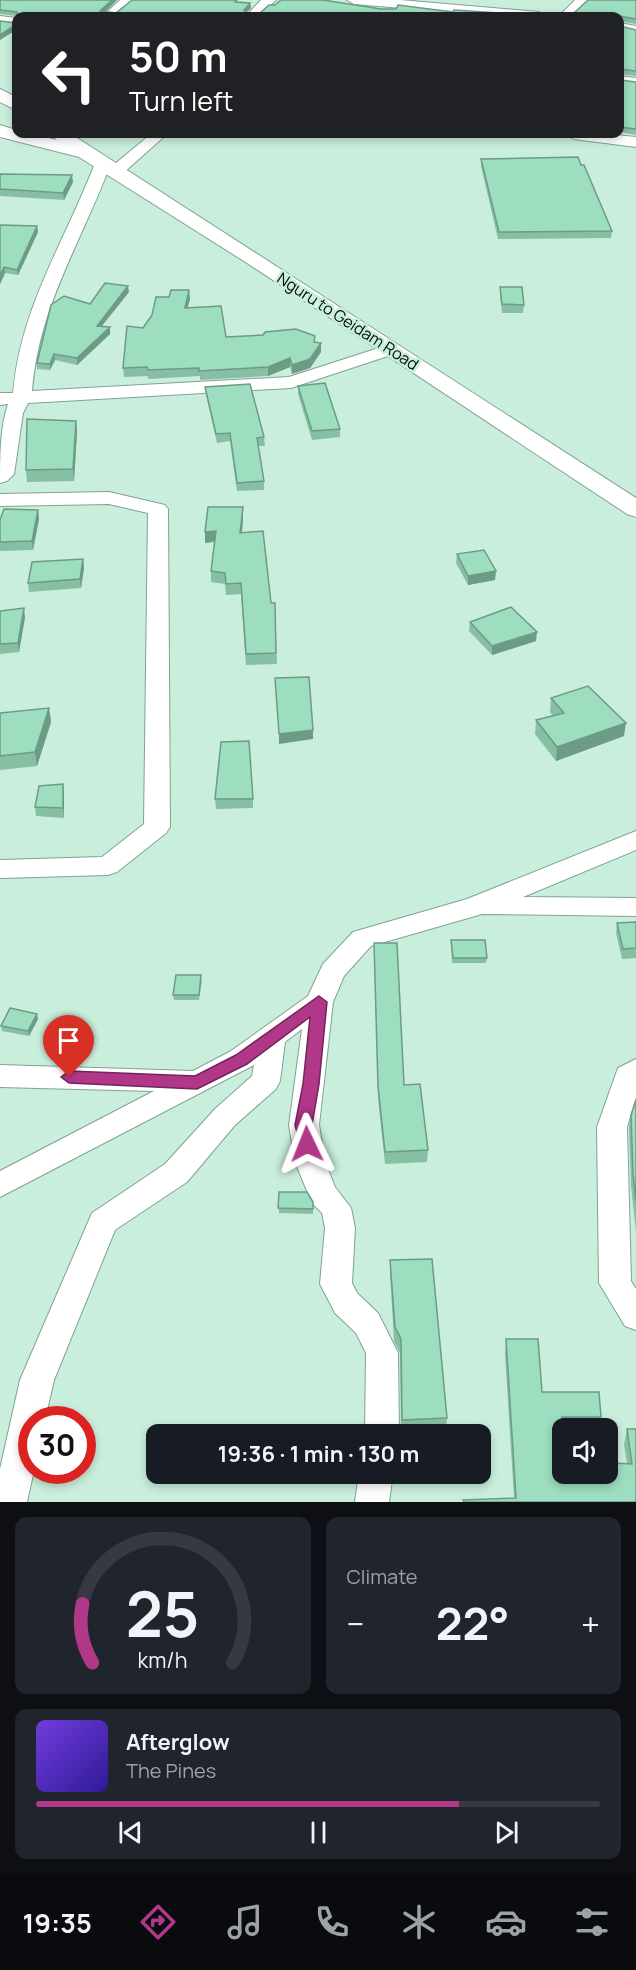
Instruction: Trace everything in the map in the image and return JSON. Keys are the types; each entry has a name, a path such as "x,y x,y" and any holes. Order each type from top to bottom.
{"main road":[{"path":"22,138 108,166"},
{"name":"Nguru to Geidam Road","path":"66,138 636,509"}],"street":[{"path":"114,12 128,0"},
{"path":"256,12 269,0"},
{"path":"354,0 494,12"},
{"path":"570,12 583,0"},
{"path":"0,477 3,474 13,413 22,397 24,374 40,310 58,261 94,187 108,166 153,138"},
{"path":"605,138 636,142"},
{"path":"94,187 108,166"},
{"path":"0,399 291,382 391,349"},
{"path":"0,500 109,498 158,509 157,827 108,866 0,869"},
{"path":"383,1424 382,1353 367,1323 346,1303 336,1284 340,1228 336,1208 323,1194 310,1162 304,1125 311,1084 319,1002 333,971 362,939 476,906 636,840"},
{"path":"476,906 636,907"},
{"path":"0,1185 242,1059 319,1002"},
{"path":"10,1502 37,1380 103,1222 176,1173 225,1117 266,1081 271,1038"},
{"path":"636,1070 628,1076 612,1127 615,1283 636,1316"},
{"path":"0,1076 92,1077 197,1082"},
{"path":"372,1502 374,1484"}],"building":[{"path":"0,0 112,0 100,11 108,12 0,10"},
{"path":"132,0 237,0 235,2 250,3 244,10 245,12 117,12"},
{"path":"281,0 323,0 381,9 396,9 398,5 453,12 261,12 269,5 275,5"},
{"path":"588,0 636,0 636,19 624,17 624,12 575,12"},
{"path":"454,10 483,12 453,12"},
{"path":"0,21 12,22 12,28 0,35"},
{"path":"624,27 636,30 636,71 624,70"},
{"path":"624,80 636,82 636,129 624,128"},
{"path":"578,157 581,165 584,165 612,231 499,232 481,159"},
{"path":"0,174 72,175 63,193 0,189"},
{"path":"0,225 37,226 17,270 4,267 0,276"},
{"path":"105,283 128,286 97,326 110,327 77,358 54,354 50,364 37,363 51,305 64,296 90,304"},
{"path":"500,287 522,287 524,305 502,304"},
{"path":"171,290 189,290 185,308 221,306 226,337 263,335 265,332 296,329 315,336 314,342 321,343 310,359 292,365 290,358 268,367 199,371 199,368 148,370 147,367 123,368 127,326 143,328 152,315 156,297 169,297"},
{"path":"325,383 340,429 312,431 298,386"},
{"path":"250,384 264,437 257,438 264,481 237,483 230,433 216,434 205,387"},
{"path":"27,419 76,421 73,469 26,470"},
{"path":"208,507 243,507 240,533 263,531 271,603 275,603 276,653 246,654 241,583 226,584 225,573 211,571 216,531 205,532"},
{"path":"4,509 38,510 32,541 0,542 0,520"},
{"path":"484,550 496,571 468,576 457,554"},
{"path":"83,559 80,579 28,583 32,562"},
{"path":"511,607 537,632 492,646 470,622"},
{"path":"24,608 18,643 0,644 0,611"},
{"path":"309,677 313,730 279,734 275,678"},
{"path":"588,686 626,723 557,747 536,720 564,713 551,698"},
{"path":"49,708 35,752 0,756 0,713"},
{"path":"249,741 253,799 215,799 221,742"},
{"path":"63,784 63,808 35,807 39,786"},
{"path":"636,922 636,948 623,949 617,923"},
{"path":"451,940 485,940 487,958 453,958"},
{"path":"374,943 397,943 404,1085 420,1084 428,1150 385,1152 378,1086"},
{"path":"176,975 201,975 199,995 173,995"},
{"path":"10,1008 37,1014 28,1031 1,1026"},
{"path":"636,1100 636,1201 631,1115"},
{"path":"279,1192 307,1192 313,1202 313,1209 278,1208"},
{"path":"432,1259 447,1418 402,1420 401,1339 395,1327 390,1260"},
{"path":"506,1339 538,1339 542,1392 599,1392 601,1417 552,1418 552,1484 618,1484 618,1463 632,1464 627,1429 636,1429 636,1502 464,1502 463,1500 516,1498"}],"route":[{"path":"69,1077 197,1082 242,1059 319,1002 318,1028 304,1125 307,1144"}]}
